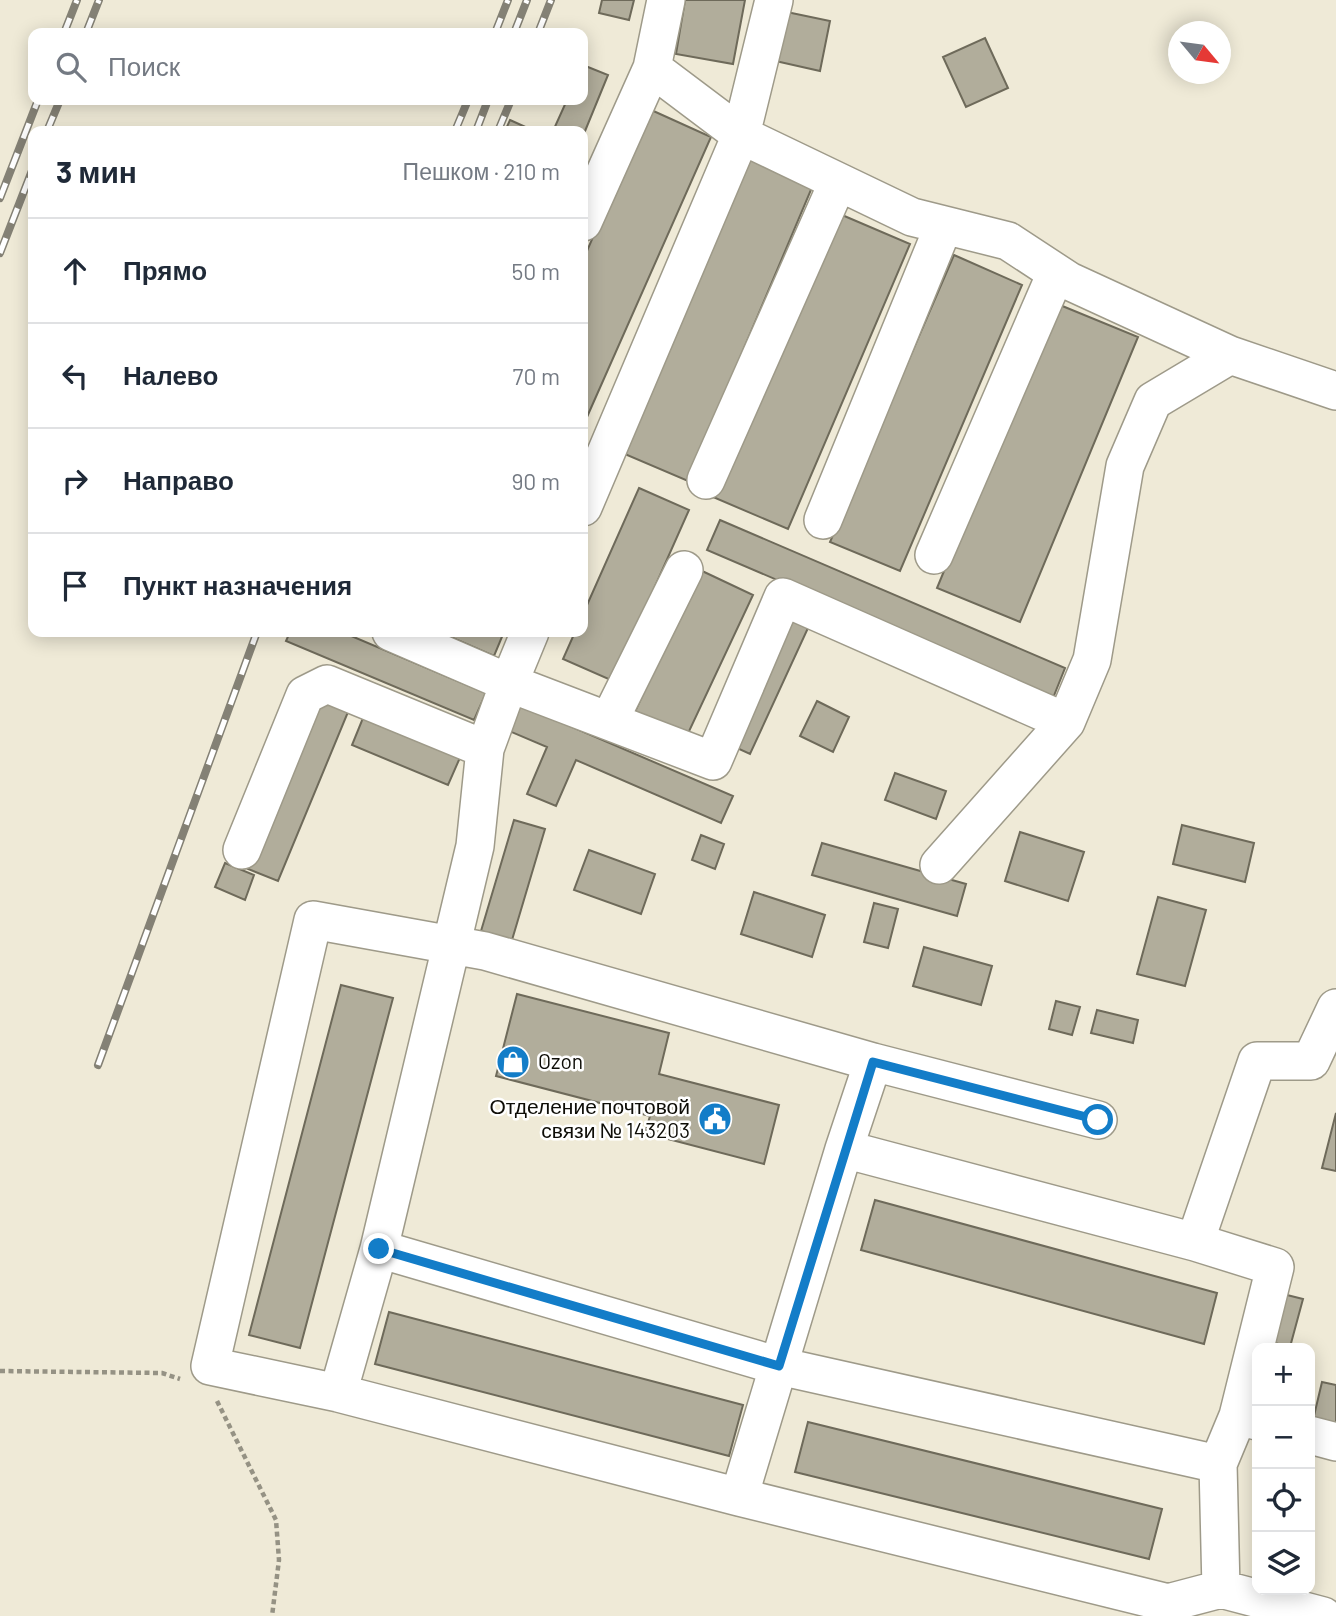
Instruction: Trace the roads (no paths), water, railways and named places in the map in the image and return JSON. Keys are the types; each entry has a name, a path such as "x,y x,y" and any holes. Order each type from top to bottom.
{"lane":[{"path":"588,211 652,68 666,0"},
{"path":"588,495 741,135 774,0"},
{"path":"652,68 741,135 912,217 1008,241 1056,273 1230,355 1336,391"},
{"path":"706,480 838,182"},
{"path":"823,520 944,225"},
{"path":"934,555 1056,273"},
{"path":"939,865 1066,723 1091,660 1125,466 1153,401 1230,355"},
{"path":"609,721 684,570"},
{"path":"403,637 509,683 713,761 783,597 1066,723"},
{"path":"338,1394 379,1249 475,846 485,749 528,637"},
{"path":"242,850 304,695 327,684 485,749"},
{"path":"1098,1120 873,1062 485,951 313,920 211,1377 338,1394 1168,1603 1221,1589 1323,1616"},
{"path":"1195,1242 1257,1061 1323,1064 1336,1008"},
{"path":"739,1497 844,1149 873,1062"},
{"path":"844,1149 1195,1242 1275,1266 1248,1418 1218,1464 1221,1589"},
{"path":"379,1249 779,1366 1218,1464"},
{"path":"1315,1436 1336,1442"}],"railway":[{"path":"66,28 77,0"},
{"path":"88,28 99,0"},
{"path":"497,28 508,0"},
{"path":"516,28 527,0"},
{"path":"540,28 551,0"},
{"path":"0,198 36,105"},
{"path":"49,126 58,105"},
{"path":"457,126 466,105"},
{"path":"478,126 486,105"},
{"path":"500,126 509,105"},
{"path":"0,253 28,181"},
{"path":"98,1065 255,637"}],"place":[{"name":"Ozon","path":"513,1062"},
{"name":"Отделение почтовой связи № 143203","path":"715,1119"}]}
